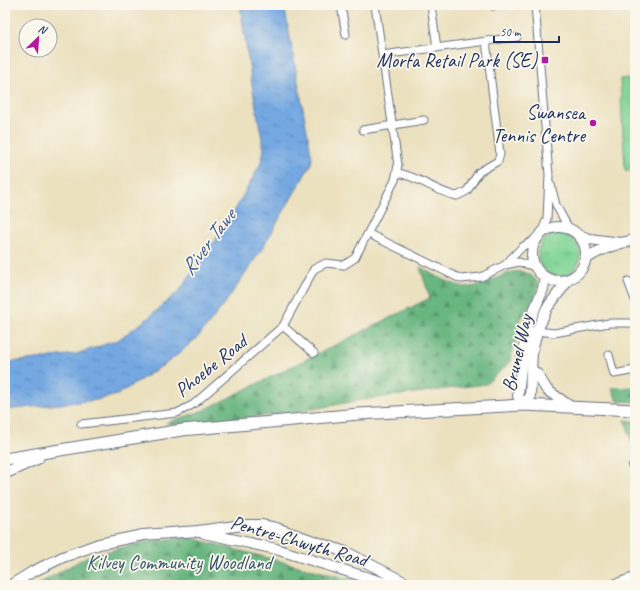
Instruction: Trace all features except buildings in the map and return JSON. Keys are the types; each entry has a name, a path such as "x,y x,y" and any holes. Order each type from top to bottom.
{"main road":[{"path":"621,243 589,239 569,229 555,227 539,236 532,253 535,267 545,277 553,281 569,279 580,271 586,259 595,253 621,243 635,240"},
{"path":"579,235 585,246 586,259"},
{"name":"Brunel Way","path":"545,277 539,299 528,325 522,359 518,396 523,405 530,397 532,351 537,331 547,308 569,279"},
{"path":"531,369 537,374 547,390 571,407"},
{"path":"5,459 182,430 359,414 523,405 635,410"},
{"path":"5,473 49,452"},
{"name":"Pentre-Chwyth Road","path":"11,585 32,572 99,544 144,535 198,531 243,525 261,525 276,528 348,553 410,585"},
{"name":"Pentre-Chwyth Road","path":"198,531 276,549 391,585"},
{"path":"614,585 635,578"}],"street":[{"path":"343,5 346,35"},
{"path":"375,5 398,173 411,175 447,194 457,196 467,191 480,172 498,161 500,154 486,41"},
{"path":"431,5 437,48"},
{"path":"505,265 522,247 539,236 547,219 549,176 535,5"},
{"path":"382,55 517,37"},
{"path":"364,130 424,120"},
{"name":"Phoebe Road","path":"81,424 177,413 194,404 283,326 314,270 326,263 344,265 350,263 355,258 369,234 398,173"},
{"path":"549,176 556,205 569,229"},
{"path":"369,234 461,279 481,277 505,265 519,262 535,267"},
{"path":"628,281 635,300"},
{"path":"537,331 554,333 609,323 635,322"},
{"path":"283,326 314,353"},
{"path":"609,355 614,374 635,370"}],"green space":[{"path":"635,78 635,170 625,170 620,79"},
{"path":"555,234 563,234 571,237 577,243 580,255 577,267 571,273 563,276 555,276 547,273 541,267 538,259 538,251 541,243 547,237"},
{"path":"420,267 444,280 457,285 469,287 478,286 514,272 523,272 531,276 539,284 531,304 519,321 521,326 509,363 486,384 361,400 297,412 185,425 166,423 204,410 430,298"},
{"path":"635,387 635,402 617,401 612,388"},
{"path":"625,420 635,421 635,450 634,450"},
{"name":"Kilvey Community Woodland","path":"187,537 372,585 37,585 86,557 144,542"}],"water":[{"path":"240,5 284,5 312,158 311,164 262,249 223,306 199,336 171,360 117,395 96,400 5,410 5,362 76,354 118,340 147,319 180,290 234,212 260,165 264,150 252,85"}],"place":[{"name":"Morfa Retail Park (SE)","path":"545,60"},
{"name":"Swansea Tennis Centre","path":"593,123"}],"water label":[{"name":"River Tawe","path":"208,242"}]}
